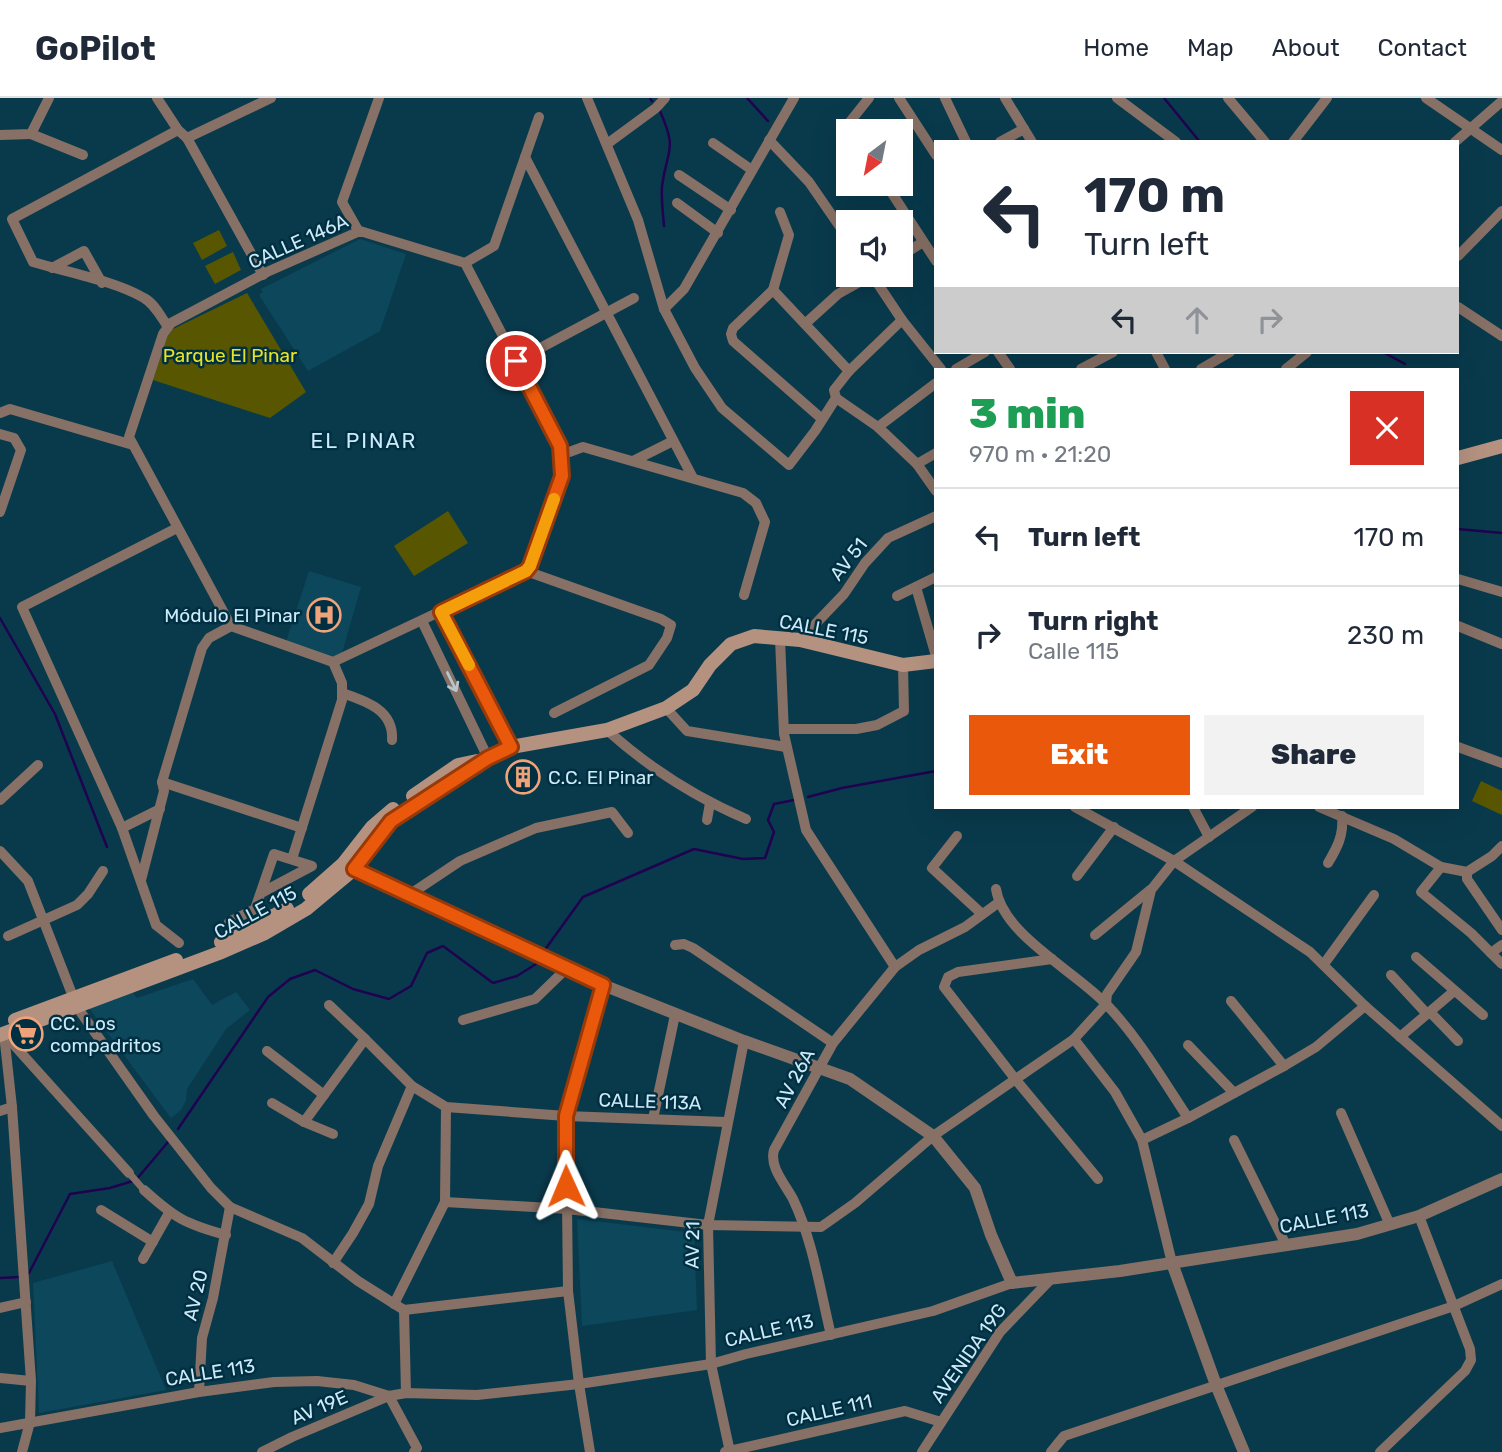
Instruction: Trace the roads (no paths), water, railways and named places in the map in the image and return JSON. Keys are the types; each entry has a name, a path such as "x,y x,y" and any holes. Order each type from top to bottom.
{"main road":[{"path":"1459,458 1502,446"},
{"name":"CALLE 115","path":"2,1037 75,1002 213,946 300,902 349,867 372,827 387,813 458,765 488,758 511,747 607,730 666,708 693,690 710,665 731,644 754,636 800,640 903,666 934,659"}],"street":[{"path":"31,134 49,98"},
{"path":"172,98 160,102 177,130 187,138 262,275"},
{"path":"187,138 271,98"},
{"path":"359,232 342,202 379,98"},
{"path":"587,98 638,220 664,309 695,368 722,408 789,465 836,398"},
{"path":"607,144 656,108 665,98"},
{"path":"664,309 684,289 794,98"},
{"path":"851,119 869,98"},
{"path":"898,98 934,153"},
{"path":"1005,98 1031,140"},
{"path":"1117,98 1173,140"},
{"path":"1228,98 1263,140"},
{"path":"1295,140 1327,98"},
{"path":"1426,98 1502,150"},
{"path":"950,100 965,140"},
{"path":"1457,140 1502,101"},
{"path":"177,130 12,219 33,262 145,298 157,309 168,327 163,334 129,437 231,626 333,662 526,571 530,566 562,476 560,446 466,263 494,246 539,117"},
{"path":"1004,140 1024,129"},
{"path":"0,135 31,134 83,155"},
{"path":"769,139 809,182 836,221"},
{"path":"713,143 752,170"},
{"path":"526,157 693,478"},
{"path":"679,175 731,211"},
{"path":"894,196 934,258"},
{"path":"677,203 718,233"},
{"path":"1459,255 1502,211"},
{"path":"780,212 789,235 773,290 733,328 733,341 822,419"},
{"name":"CALLE 146A","path":"168,327 262,275 359,232 466,263"},
{"path":"913,248 923,242"},
{"path":"52,268 84,251 102,283"},
{"path":"806,323 838,294 851,287"},
{"path":"880,287 940,368"},
{"path":"773,290 849,371"},
{"path":"516,361 634,298"},
{"path":"1459,308 1502,336"},
{"path":"902,320 849,371 834,390 836,398 878,427 918,464 934,489"},
{"path":"958,368 982,354"},
{"path":"1083,368 1109,354"},
{"path":"1203,368 1227,354"},
{"path":"1287,368 1305,354"},
{"path":"878,427 934,385"},
{"path":"0,413 10,409 133,444"},
{"path":"0,434 14,438 21,450 0,512"},
{"path":"633,461 673,441"},
{"path":"561,456 583,447 743,493 756,503 765,522 744,595"},
{"path":"918,464 934,454"},
{"name":"AV 51","path":"800,640 844,594 865,563 888,538 934,517"},
{"path":"177,528 22,607 122,828 156,925 179,943"},
{"path":"526,571 661,619 671,625 667,638 649,665 554,713"},
{"path":"897,596 934,578"},
{"path":"1459,579 1502,592"},
{"path":"916,587 934,652"},
{"path":"441,612 511,747"},
{"path":"422,621 488,758"},
{"path":"141,880 164,791 162,782 202,648 209,638 231,626"},
{"path":"1459,626 1502,644"},
{"path":"780,639 783,729 808,835 895,967"},
{"path":"292,859 342,693 342,683 333,662"},
{"path":"783,729 856,729 877,725 904,711 903,666"},
{"path":"342,693 370,703 389,720 393,729 393,740"},
{"path":"666,708 687,731 786,747"},
{"path":"607,730 633,753 710,803 746,819"},
{"path":"1459,747 1502,763"},
{"path":"0,800 38,765"},
{"path":"162,782 302,828"},
{"path":"707,820 710,803"},
{"path":"122,828 160,809"},
{"path":"1079,809 1174,861 1298,944 1324,964 1365,1006 1502,1126"},
{"path":"1194,809 1209,837"},
{"path":"1095,935 1151,890 1174,861 1249,809"},
{"path":"1324,809 1394,839 1441,867 1467,872 1502,846"},
{"path":"409,895 460,861 536,828 612,812 628,833"},
{"path":"1328,863 1338,845 1343,828 1342,816"},
{"path":"1077,876 1114,827"},
{"path":"957,836 932,868 982,914"},
{"path":"0,851 27,881 75,1002 155,1116 211,1188 230,1207 302,1238 332,1263 404,1310 568,1291"},
{"path":"229,922 255,909 274,854 312,866 261,893"},
{"path":"349,867 603,985 744,1041 850,1079 933,1136 975,1188 1013,1283"},
{"path":"1441,867 1421,892 1502,964"},
{"path":"8,936 78,905 103,871"},
{"path":"1467,872 1468,879 1502,930"},
{"path":"996,889 998,903 1025,937 1106,1004 1149,1060 1188,1118"},
{"path":"445,1202 567,1209 708,1225 824,1226 933,1136 1074,1039 1106,1004 1107,994 1136,952 1151,890"},
{"path":"1324,964 1374,895"},
{"name":"AV 26A","path":"831,1335 804,1227 772,1156 833,1043 895,967 911,955 953,934 998,903"},
{"path":"675,945 684,944 693,948 833,1043"},
{"path":"1491,953 1502,945"},
{"path":"1416,957 1483,1015"},
{"path":"1052,959 958,972 944,982 947,992 1098,1179"},
{"path":"463,1020 535,999 566,969"},
{"path":"1391,975 1458,1041"},
{"path":"590,1452 568,1291 566,1116 603,985"},
{"path":"1400,1037 1454,992"},
{"path":"1231,1001 1284,1066"},
{"name":"CALLE 113A","path":"328,1005 412,1086 446,1107 566,1116 726,1122"},
{"path":"1142,1140 1188,1118 1316,1047 1365,1006"},
{"path":"653,1119 676,1014"},
{"path":"2,1037 12,1107 31,1381 30,1422 22,1452"},
{"path":"2,1037 169,1213 194,1227 226,1235"},
{"path":"304,1122 365,1039"},
{"path":"1074,1039 1115,1092 1142,1140 1172,1263 1216,1385 1244,1452"},
{"name":"AV 21","path":"728,1452 711,1364 708,1225 726,1122 744,1041"},
{"path":"1188,1045 1234,1093"},
{"path":"267,1051 324,1096"},
{"path":"332,1263 369,1204 379,1166 412,1086"},
{"path":"272,1103 304,1122 333,1134"},
{"path":"0,1111 12,1107"},
{"path":"394,1304 445,1202 446,1107"},
{"path":"1341,1113 1390,1225"},
{"path":"1234,1140 1286,1245"},
{"name":"CALLE 113","path":"0,1428 199,1392 274,1382 317,1381 354,1385 390,1396 406,1393 477,1395 579,1384 711,1364 933,1311 1013,1283 1172,1263 1357,1234 1419,1216 1502,1179"},
{"name":"AV 20","path":"199,1392 202,1338 230,1207"},
{"path":"101,1210 153,1242"},
{"path":"143,1259 169,1213"},
{"path":"1380,1452 1465,1371 1471,1360 1470,1349 1419,1216"},
{"name":"AVENIDA 19G","path":"922,1452 1000,1332 1050,1280"},
{"path":"1051,1452 1064,1436 1454,1306 1502,1284"},
{"path":"0,1308 26,1302"},
{"path":"404,1310 406,1393"},
{"path":"0,1378 31,1381"},
{"path":"390,1396 417,1448 414,1452"},
{"name":"AV 19E","path":"262,1452 390,1396"},
{"name":"CALLE 111","path":"728,1452 905,1411 941,1422"}],"waterway":[{"path":"747,98 768,121"},
{"path":"1164,98 1198,140"},
{"path":"660,111 670,143 662,186 664,226"},
{"path":"1387,354 1405,364"},
{"path":"1459,529 1502,533"},
{"path":"0,618 55,714 107,847"},
{"path":"808,797 934,771"},
{"path":"544,951 583,897 694,849 743,859 765,858 774,832 768,820 774,804 794,800"},
{"path":"178,1129 268,997 290,979 315,970 353,989 389,999 411,986 427,953 443,946 493,983 517,976 536,964"},
{"path":"29,1273 70,1194 110,1188 136,1180 168,1142"},
{"path":"0,1278 20,1277"}],"place":[{"name":"Módulo El Pinar","path":"324,615"},
{"name":"C.C. El Pinar","path":"523,777"},
{"name":"CC. Los compadritos","path":"26,1034"}],"district":[{"name":"EL PINAR","path":"364,441"}],"park label":[{"name":"Parque El Pinar","path":"230,355"}]}
